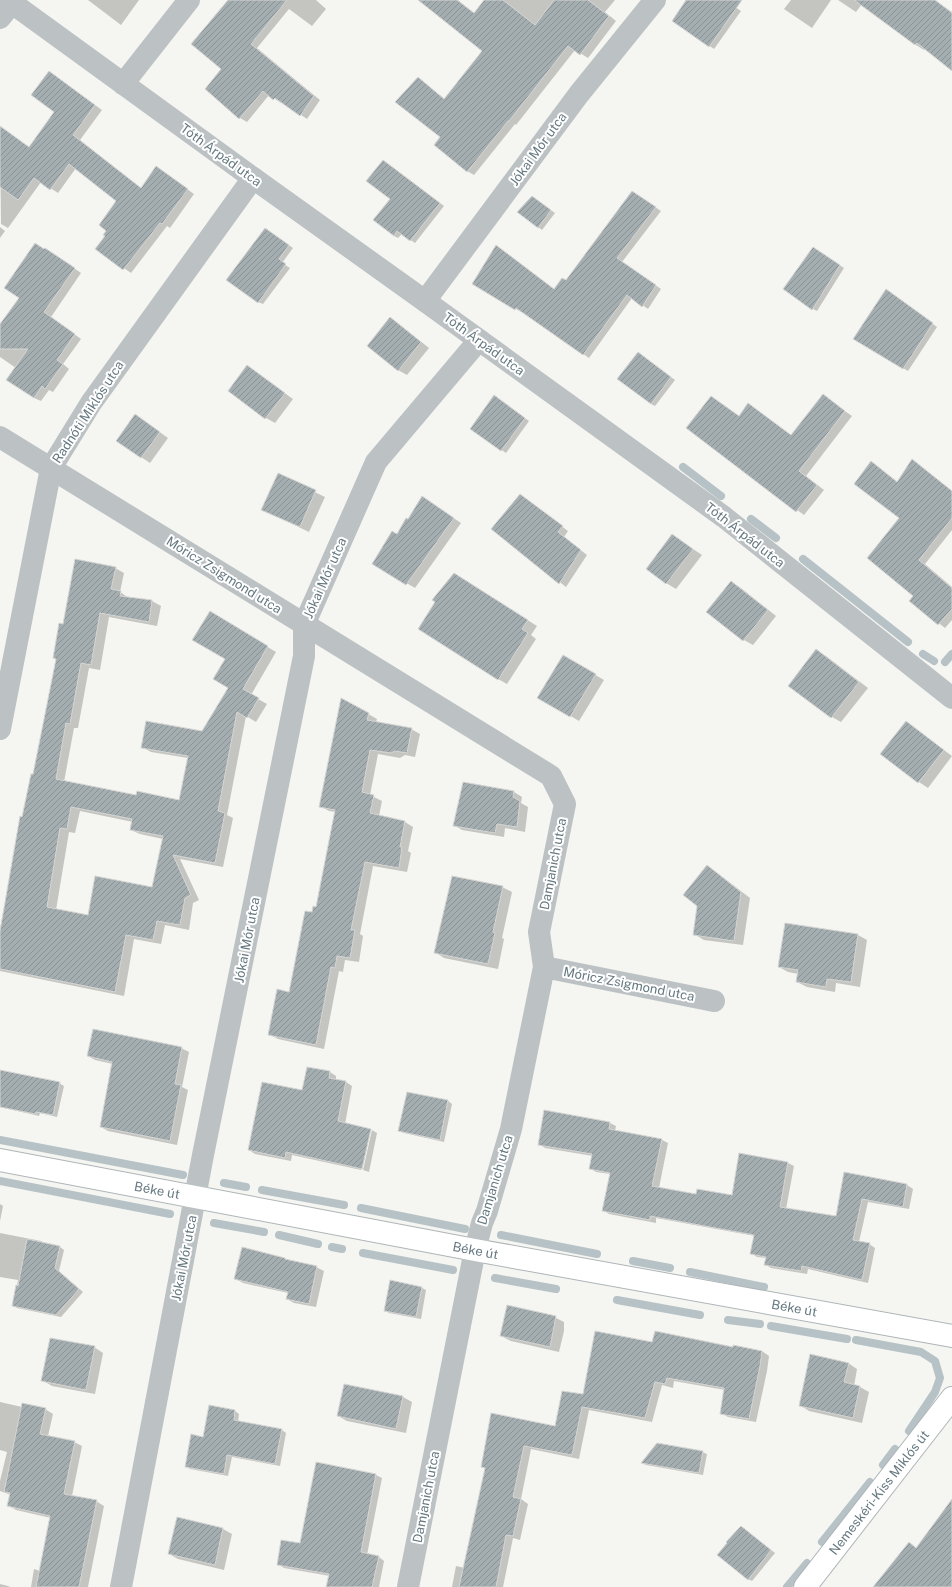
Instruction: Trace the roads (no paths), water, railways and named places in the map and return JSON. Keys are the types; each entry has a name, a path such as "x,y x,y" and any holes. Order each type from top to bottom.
{"street":[{"path":"123,84 189,0"},
{"name":"Jókai Mór utca","path":"425,301 579,94 655,0"},
{"name":"Tóth Árpád utca","path":"7,7 123,84 724,517 949,689"},
{"name":"Radnóti Miklós utca","path":"0,729 51,468 90,404 253,178"},
{"name":"Jókai Mór utca","path":"121,1587 196,1196 304,656 304,625 376,462 479,340"},
{"name":"Móricz Zsigmond utca","path":"0,437 551,776"},
{"name":"Damjanich utca","path":"408,1587 475,1250 511,1129 544,967 539,932 565,804 551,776"},
{"name":"Móricz Zsigmond utca","path":"544,967 714,1001"},
{"name":"Béke út","path":"0,1160 475,1250 952,1336"},
{"name":"Nemeskéri-Kiss Miklós út","path":"805,1587 952,1398"}],"waterway":[{"path":"683,467 721,496"},
{"path":"751,519 776,538"},
{"path":"803,559 908,642"},
{"path":"923,654 934,661"},
{"path":"945,662 952,654"},
{"path":"0,1140 183,1175"},
{"path":"0,1181 170,1214"},
{"path":"224,1183 246,1187"},
{"path":"262,1190 344,1205"},
{"path":"361,1208 465,1229"},
{"path":"214,1223 264,1232"},
{"path":"279,1235 318,1244"},
{"path":"501,1235 597,1254"},
{"path":"332,1247 342,1249"},
{"path":"363,1253 453,1270"},
{"path":"633,1261 670,1268"},
{"path":"690,1272 764,1287"},
{"path":"495,1278 556,1289"},
{"path":"617,1300 700,1315"},
{"path":"728,1320 760,1324"},
{"path":"771,1326 847,1339"},
{"path":"856,1340 921,1352 935,1361 940,1378 935,1392 909,1431"},
{"path":"883,1465 895,1449"},
{"path":"822,1542 870,1482"},
{"path":"787,1587 807,1563"}]}
